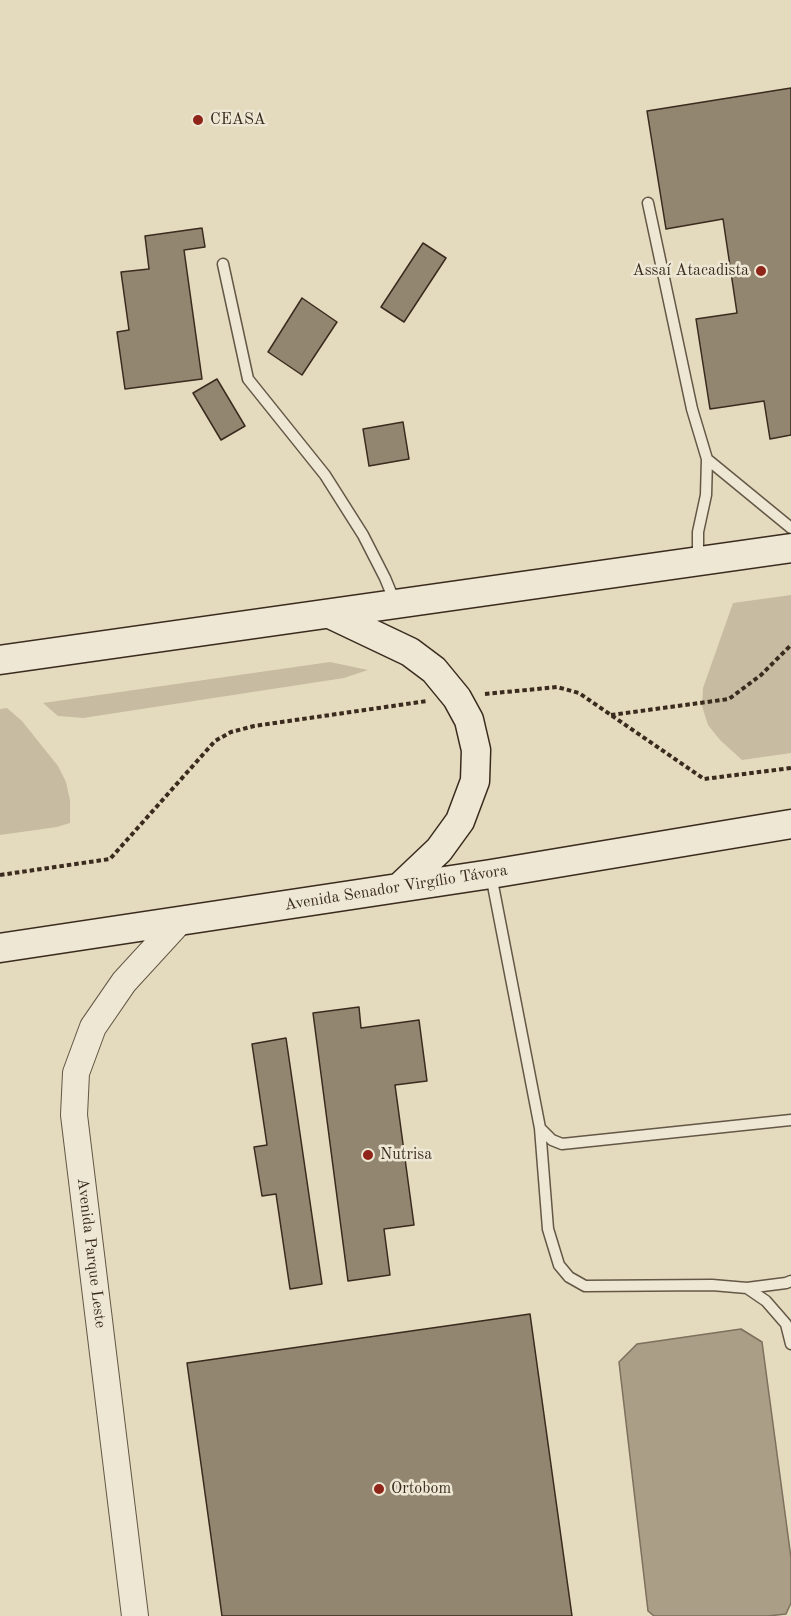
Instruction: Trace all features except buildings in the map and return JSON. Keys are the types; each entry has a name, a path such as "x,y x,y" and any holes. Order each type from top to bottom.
{"main road":[{"path":"0,660 791,548"},
{"path":"330,614 410,652 434,670 457,698 469,720 476,750 475,781 460,821 438,850 400,887"},
{"name":"Avenida Senador Virgílio Távora","path":"0,948 491,874 791,824"}],"street":[{"name":"Avenida Parque Leste","path":"135,1616 74,1115 76,1072 93,1027 124,981 179,922"}],"lane":[{"path":"648,203 692,409 708,459 706,495 698,532 698,562"},
{"path":"223,264 248,379 325,475 363,535 397,605"},
{"path":"708,459 791,528"},
{"path":"491,874 540,1128 548,1229 559,1265 569,1277 585,1286 712,1285 747,1288 791,1281"},
{"path":"540,1128 552,1140 562,1144 791,1120"},
{"path":"747,1288 766,1301 786,1324 791,1344"}],"path":[{"path":"611,715 729,699 760,675 791,645"},
{"path":"0,875 110,859 215,741 231,732 254,726 457,698 557,687 579,693 704,779 791,768"}],"shaded area":[{"path":"791,595 791,753 742,760 720,740 708,725 702,706 703,688 733,603"},
{"path":"330,662 368,670 344,678 83,718 58,716 43,703"},
{"path":"7,708 22,721 58,766 66,782 70,800 70,823 0,835 0,709"},
{"path":"741,1329 762,1342 791,1558 791,1603 786,1614 768,1616 654,1616 648,1611 619,1362 637,1344"}],"place":[{"name":"CEASA","path":"198,120"},
{"name":"Assaí Atacadista","path":"761,271"},
{"name":"Nutrisa","path":"368,1155"},
{"name":"Ortobom","path":"379,1489"}]}
